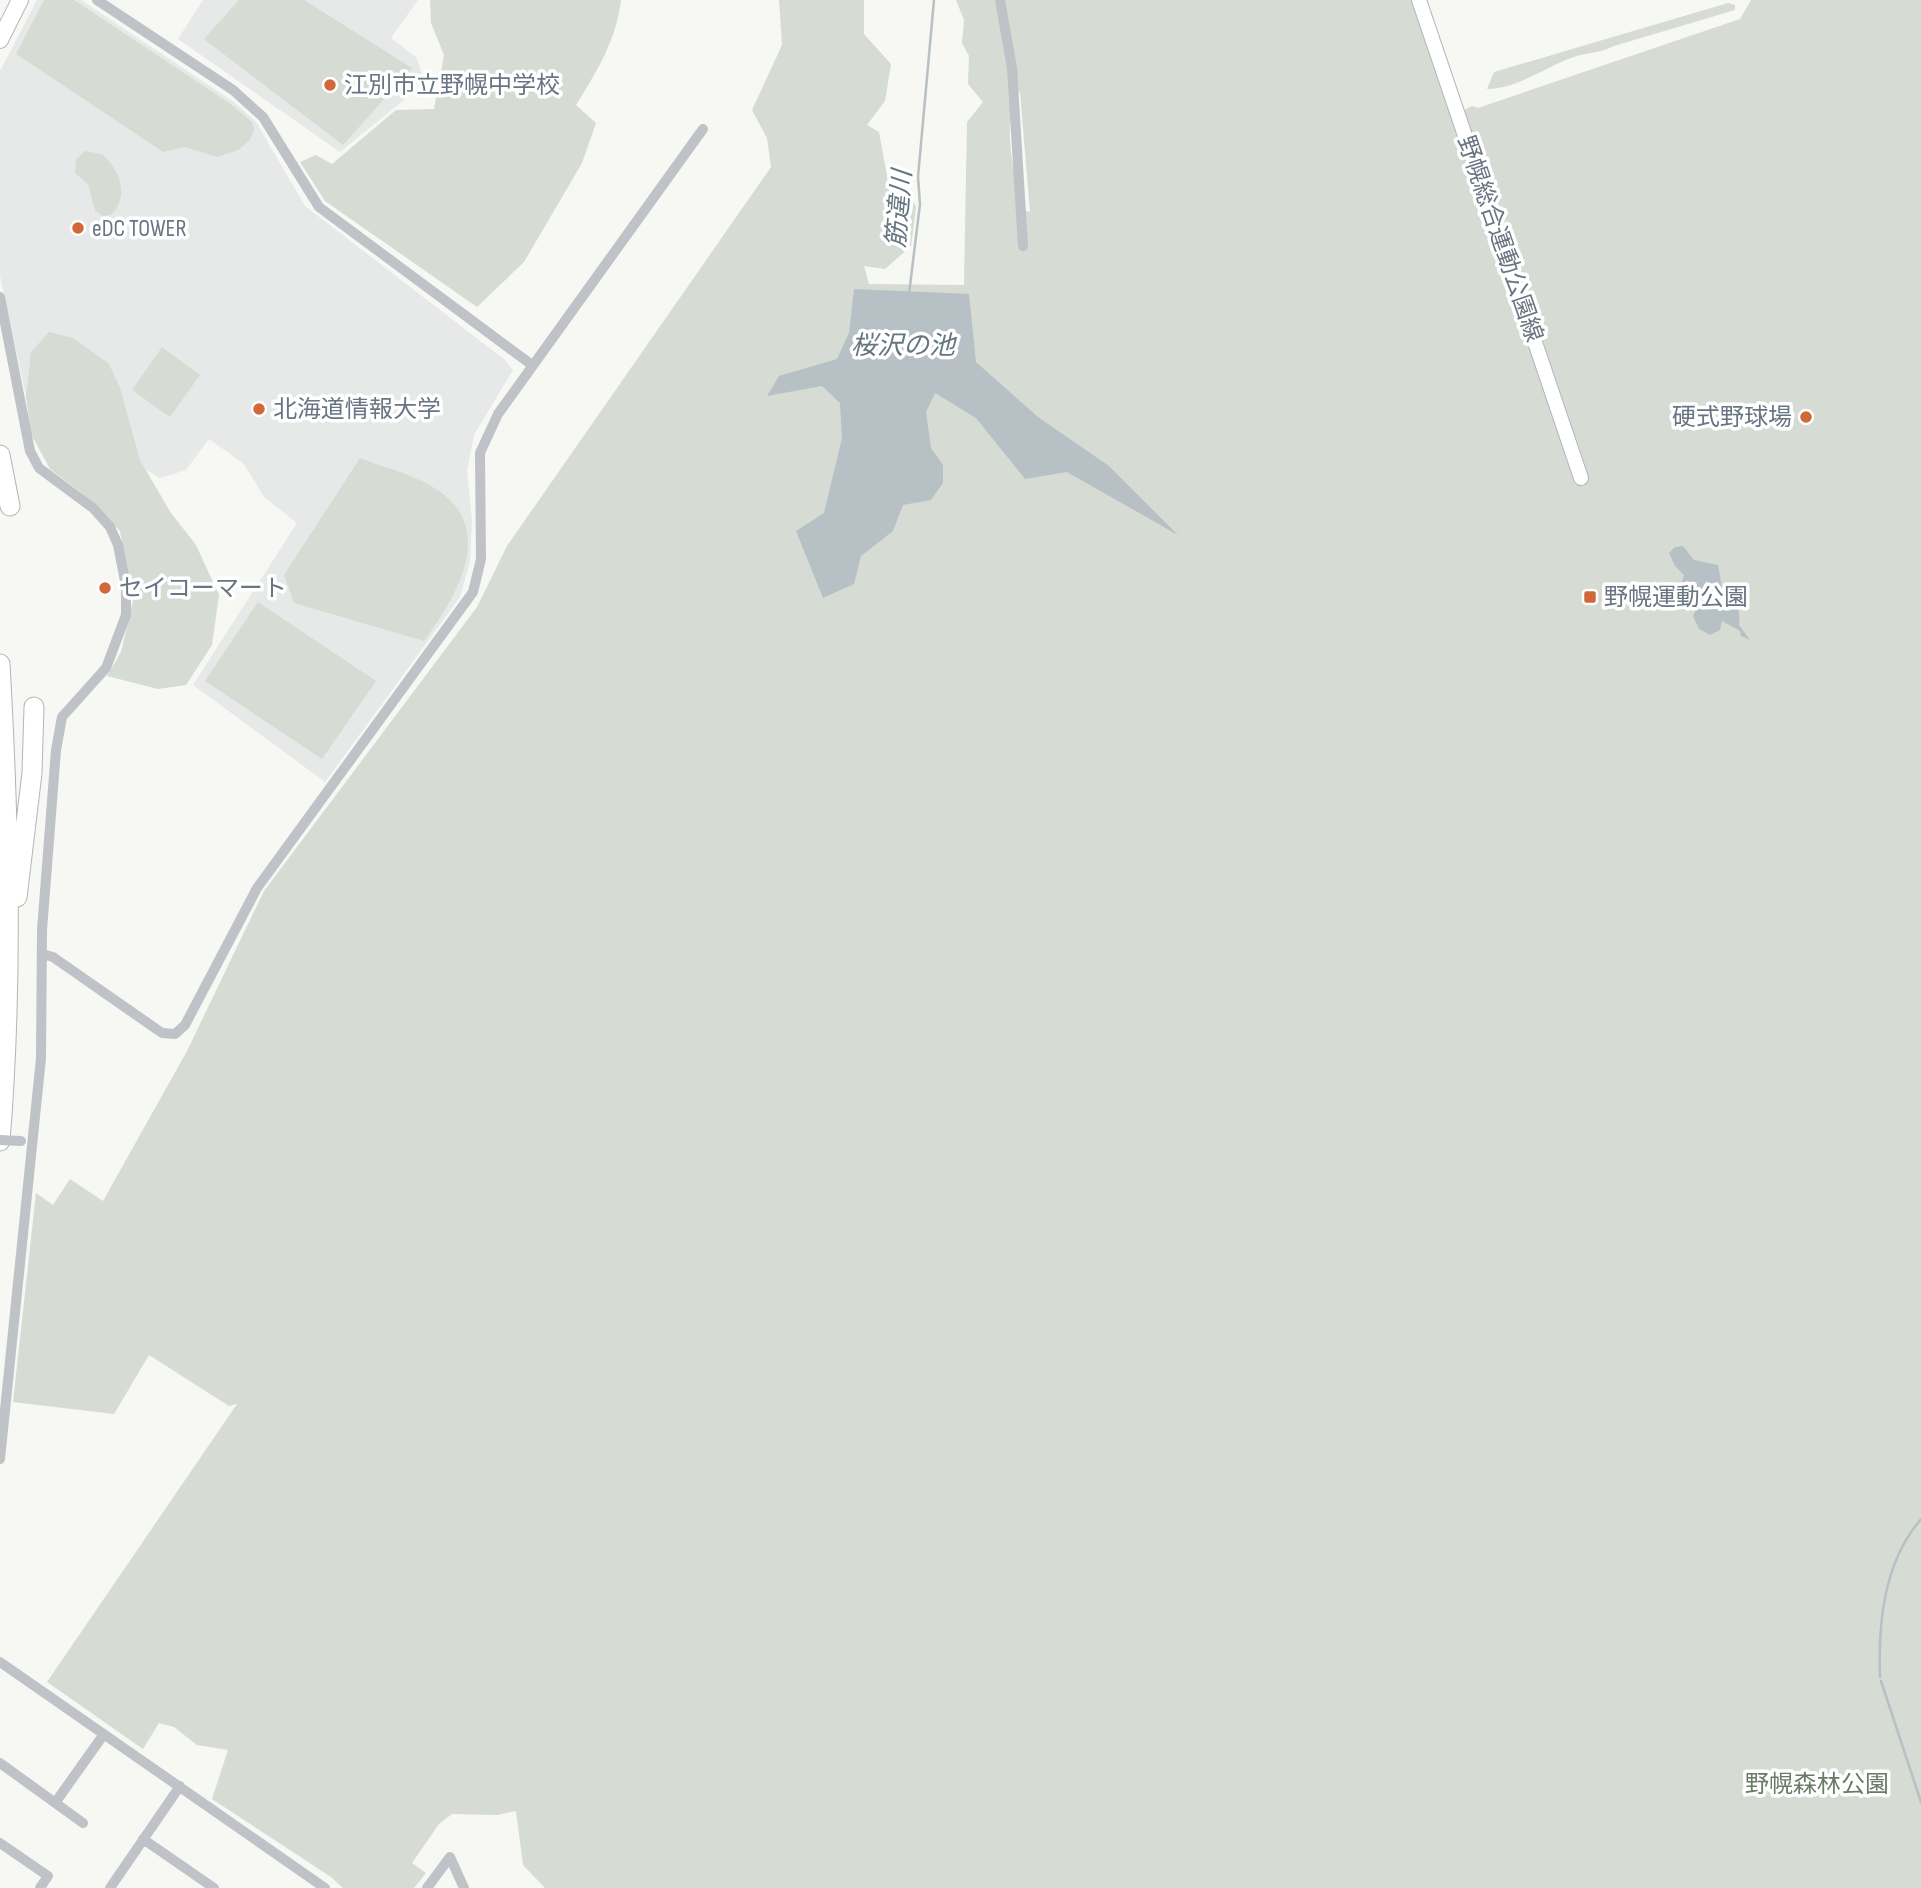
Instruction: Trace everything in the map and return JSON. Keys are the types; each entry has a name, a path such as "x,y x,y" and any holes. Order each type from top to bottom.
{"highway":[{"path":"0,456 10,506"},
{"path":"0,664 6,777 8,964 0,1140"},
{"path":"8,964 32,773 34,707"}],"main road":[{"path":"0,40 20,0"},
{"name":"野幌総合運動公園線","path":"1419,0 1581,478"}],"street":[{"path":"97,0 233,90 262,117 319,207 532,365"},
{"path":"1000,0 1012,68 1023,246"},
{"path":"42,954 53,957 162,1033 175,1034 185,1025 257,888 473,592 481,559 480,453 498,414 703,129"},
{"path":"0,297 30,451 39,468 93,508 110,527 118,545 126,586 126,615 106,668 62,717 56,750 42,954 41,1058 27,1141 0,1459"},
{"path":"0,1140 27,1141"},
{"path":"0,1662 180,1787 311,1884 325,1888"},
{"path":"55,1803 104,1734"},
{"path":"0,1763 83,1823"},
{"path":"110,1888 180,1787"},
{"path":"144,1839 214,1888"},
{"path":"0,1843 48,1876 40,1888"},
{"path":"427,1888 450,1857 464,1888"}],"shaded area":[{"name":"北海道情報大学","path":"37,0 81,0 234,102 256,122 305,206 505,360 513,370 474,435 467,471 472,520 470,562 460,597 325,782 193,685 297,523 264,497 244,464 209,439 186,470 160,478 126,458 34,433 0,276 0,71"},
{"name":"江別市立野幌中学校","path":"203,0 418,0 391,38 417,58 422,75 410,95 340,152 178,39"}],"green space":[{"path":"44,0 74,0 232,105 252,122 254,129 250,140 238,150 217,157 185,147 163,152 16,54"},
{"name":"江別市立野幌中学校","path":"239,0 304,0 412,68 343,145 204,39"},
{"path":"430,0 621,0 610,42 576,105 596,123 582,163 524,262 477,307 325,201 300,162 316,155 332,164 396,110 434,109 444,55 431,23"},
{"name":"野幌森林公園","path":"779,0 864,0 864,34 891,64 885,101 867,125 879,132 891,198 908,192 916,207 911,246 885,269 864,266 869,284 964,285 967,122 983,102 968,84 969,56 962,43 964,20 956,0 1412,0 1451,117 1472,106 1478,108 1740,19 1751,0 1921,0 1921,1888 545,1888 523,1865 516,1811 497,1815 452,1814 439,1824 412,1863 426,1873 414,1888 343,1888 331,1877 212,1799 228,1750 197,1745 174,1727 159,1723 143,1749 47,1682 237,1404 229,1406 149,1355 114,1414 13,1402 36,1193 53,1205 70,1179 103,1201 187,1051 264,891 477,607 507,546 771,167 767,138 752,110 782,45","holes":["1020,91 1030,212 1021,210 1011,150 1011,119"]},
{"path":"1728,3 1735,5 1735,10 1577,56 1509,86 1487,89 1494,72"},
{"path":"85,151 102,154 118,175 120,200 111,215 103,216 95,211 88,184 75,173 76,159"},
{"path":"49,332 73,338 109,364 120,388 140,460 171,513 196,545 219,595 212,645 186,685 158,689 107,676 121,652 133,601 120,531 83,494 50,469 31,434 26,397 31,352"},
{"path":"162,347 200,375 170,417 132,390"},
{"path":"360,458 430,485 456,507 465,525 468,545 458,586 424,641 294,603 284,575"},
{"path":"258,602 376,681 322,759 205,681"}],"water":[{"name":"桜沢の池","path":"854,289 969,294 976,362 1038,417 1109,466 1178,535 1067,472 1025,479 976,418 935,393 926,412 931,448 943,465 943,483 931,500 903,505 893,531 861,556 854,584 823,598 796,531 824,513 842,438 840,403 822,386 767,396 779,376 837,359 849,333"},
{"path":"1683,546 1694,560 1718,565 1724,599 1736,605 1739,625 1750,640 1722,621 1720,630 1710,635 1699,629 1693,616 1697,607 1710,603 1694,593 1691,601 1684,603 1680,587 1684,575 1675,566 1669,553 1675,547"}],"waterway":[{"name":"筋違川","path":"909,294 920,204 918,177 934,0"},
{"path":"1880,1677 1882,1614 1891,1573 1899,1554 1921,1519"},
{"path":"1881,1681 1921,1802"}],"place":[{"name":"江別市立野幌中学校","path":"330,85"},
{"name":"eDC TOWER","path":"78,228"},
{"name":"北海道情報大学","path":"259,409"},
{"name":"硬式野球場","path":"1806,417"},
{"name":"セイコーマート","path":"105,588"},
{"name":"野幌運動公園","path":"1590,597"}]}
